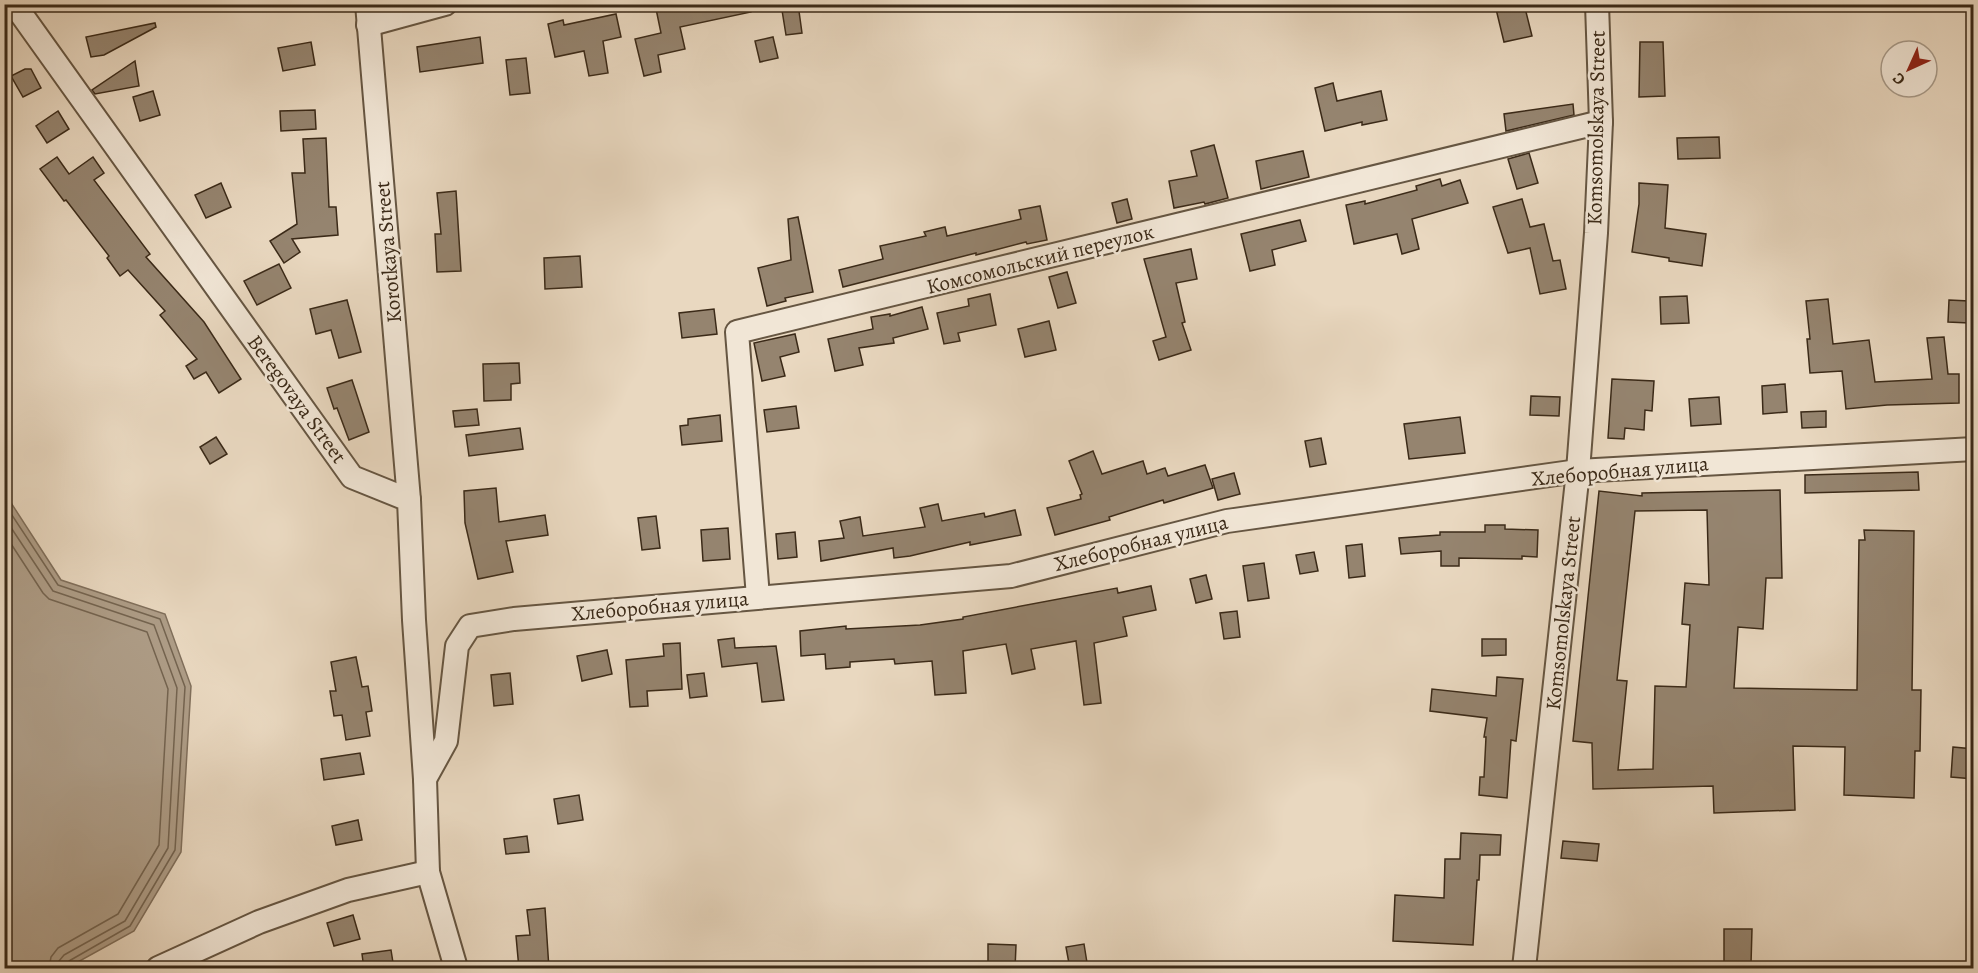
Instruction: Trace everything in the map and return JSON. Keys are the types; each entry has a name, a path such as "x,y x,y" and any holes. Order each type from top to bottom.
{"street":[{"name":"Beregovaya Street","path":"14,4 352,477 409,500"},
{"path":"367,15 445,4"},
{"name":"Komsomolskaya Street","path":"1524,969 1578,471 1596,233 1601,122 1597,4"},
{"name":"Korotkaya Street","path":"367,15 409,500"},
{"name":"Комсомольский переулок","path":"759,597 737,332 1601,122"},
{"name":"Хлеборобная улица","path":"425,779 446,741 457,646 470,626 514,619 1011,576 1227,521 1578,471 1974,449"},
{"path":"409,500 428,872 456,969"},
{"path":"158,969 259,922 325,898 348,890 428,872"}],"water":[{"path":"4,492 61,580 165,614 191,686 181,852 134,931 67,968 5,968"}],"building":[{"path":"655,4 751,4 751,12 680,27 685,49 658,55 661,72 644,76 635,39 661,33"},
{"path":"781,4 798,4 802,33 786,35"},
{"path":"1524,4 1532,36 1504,42 1496,9"},
{"path":"616,14 621,37 603,41 608,73 589,76 584,51 555,57 548,24 563,20 564,25"},
{"path":"155,23 156,27 104,55 91,57 86,37"},
{"path":"480,37 483,63 420,72 417,47"},
{"path":"773,37 778,58 760,62 755,41"},
{"path":"311,42 315,65 283,71 278,48"},
{"path":"1640,42 1663,42 1665,96 1639,97"},
{"path":"526,58 530,93 510,95 506,60"},
{"path":"135,61 139,86 95,94 92,90"},
{"path":"25,69 31,69 41,88 23,97 11,76"},
{"path":"1333,83 1337,101 1381,91 1387,120 1362,125 1362,122 1325,131 1315,88"},
{"path":"153,91 160,115 140,121 133,97"},
{"path":"1573,104 1574,115 1506,131 1504,114"},
{"path":"315,110 316,129 281,131 280,111"},
{"path":"58,111 69,129 47,143 36,126"},
{"path":"1719,137 1720,158 1678,159 1677,138"},
{"path":"326,138 329,207 336,207 338,235 292,239 300,252 284,263 270,241 297,224 292,173 305,173 303,139"},
{"path":"1214,145 1228,198 1174,208 1169,181 1197,176 1191,151"},
{"path":"1303,151 1309,177 1261,189 1256,161"},
{"path":"1529,153 1538,183 1517,189 1508,159"},
{"path":"57,157 69,174 93,157 104,173 94,180 150,254 146,257 204,322 241,379 219,393 206,372 194,379 186,366 197,359 160,315 165,311 128,270 120,276 107,258 109,256 40,169"},
{"path":"1440,179 1442,186 1460,180 1468,203 1412,219 1419,249 1402,254 1397,234 1354,244 1346,205 1365,201 1365,204 1417,190 1416,186"},
{"path":"221,183 231,207 206,218 195,195"},
{"path":"1639,183 1668,185 1665,228 1706,234 1702,266 1632,252 1639,204"},
{"path":"456,191 461,271 437,272 435,234 441,234 437,193"},
{"path":"1127,199 1132,219 1117,223 1112,203"},
{"path":"1522,199 1530,227 1544,224 1553,261 1560,260 1566,289 1540,294 1530,248 1508,253 1493,207"},
{"path":"1040,206 1047,240 1027,244 1026,242 976,255 976,253 843,287 839,270 883,259 880,246 926,236 924,232 945,227 947,236 1021,219 1019,210"},
{"path":"798,217 813,292 785,298 786,301 767,306 758,268 791,260 788,219"},
{"path":"1300,220 1306,241 1272,250 1275,265 1250,271 1241,234"},
{"path":"1191,249 1197,279 1176,283 1185,322 1182,323 1191,350 1159,360 1153,341 1166,337 1144,259"},
{"path":"580,256 582,287 545,289 544,258"},
{"path":"279,264 291,288 257,305 244,281"},
{"path":"1067,272 1076,303 1058,308 1049,277"},
{"path":"990,294 996,325 958,333 960,341 944,344 937,313 969,306 968,299"},
{"path":"1687,296 1689,323 1661,324 1660,297"},
{"path":"1828,299 1833,344 1869,340 1875,382 1932,379 1927,338 1944,337 1948,374 1959,374 1959,403 1887,405 1846,409 1842,371 1810,373 1807,339 1810,339 1806,301"},
{"path":"347,300 361,352 339,358 331,330 316,334 310,309"},
{"path":"1949,300 1969,301 1969,323 1948,322"},
{"path":"922,307 928,329 893,338 894,343 859,348 863,365 835,371 828,339 873,329 871,317 890,314 890,316"},
{"path":"714,309 717,334 682,338 679,313"},
{"path":"1049,321 1056,350 1025,357 1018,329"},
{"path":"795,334 799,352 780,357 785,376 762,381 754,343"},
{"path":"519,363 520,383 511,384 511,400 484,401 483,364"},
{"path":"1612,379 1654,381 1652,411 1645,410 1644,430 1625,428 1624,439 1608,438"},
{"path":"352,380 369,432 349,440 327,388"},
{"path":"1785,384 1787,412 1763,414 1762,386"},
{"path":"1531,396 1560,397 1559,416 1530,415"},
{"path":"1719,397 1721,424 1691,426 1689,399"},
{"path":"796,406 799,428 767,432 764,410"},
{"path":"477,409 479,425 455,427 453,411"},
{"path":"1826,411 1826,427 1802,428 1801,412"},
{"path":"720,415 722,441 682,445 680,426 688,425 688,419"},
{"path":"1460,417 1465,453 1409,459 1404,424"},
{"path":"520,428 523,449 469,456 466,435"},
{"path":"216,437 227,454 210,464 200,447"},
{"path":"1321,438 1326,464 1310,467 1305,441"},
{"path":"1093,451 1102,474 1143,461 1147,474 1165,468 1168,476 1205,465 1213,488 1164,503 1163,500 1109,517 1110,520 1055,535 1047,508 1081,499 1082,494 1069,461"},
{"path":"1918,472 1919,490 1805,493 1805,475"},
{"path":"1234,473 1240,494 1218,500 1212,479"},
{"path":"496,488 499,522 545,515 548,535 506,541 513,572 478,579 465,523 464,491"},
{"path":"1780,490 1782,578 1766,578 1763,629 1738,627 1734,688 1857,690 1859,540 1865,540 1864,530 1914,531 1912,690 1921,690 1920,751 1915,751 1914,798 1844,795 1845,747 1793,746 1795,810 1714,813 1713,786 1593,789 1592,743 1573,741 1599,491 1642,496 1642,493","holes":["1707,510 1709,585 1685,583 1682,624 1690,625 1686,687 1655,686 1653,769 1618,770 1627,681 1617,680 1635,511"]},
{"path":"938,504 942,521 984,513 985,517 1015,510 1021,535 970,545 970,542 910,556 894,558 893,548 821,561 819,541 844,538 840,521 860,517 863,536 925,527 920,508"},
{"path":"656,516 660,548 642,550 638,518"},
{"path":"1485,525 1505,525 1505,529 1538,530 1537,557 1522,556 1522,559 1459,558 1459,566 1441,566 1441,551 1401,554 1399,538 1440,535 1440,532 1485,532"},
{"path":"728,528 730,559 703,561 701,530"},
{"path":"795,532 797,557 778,559 776,534"},
{"path":"1362,544 1365,576 1349,578 1346,546"},
{"path":"1314,552 1318,571 1300,574 1296,555"},
{"path":"1264,563 1269,598 1248,601 1243,566"},
{"path":"1206,575 1212,599 1196,603 1190,579"},
{"path":"1151,586 1156,610 1123,617 1127,636 1094,643 1101,703 1084,705 1076,641 1031,649 1035,669 1012,674 1006,644 963,651 966,693 935,695 932,661 895,664 894,659 850,662 850,667 826,669 825,654 801,656 800,631 846,626 846,629 920,625 963,619 963,617 1117,588 1118,593"},
{"path":"1237,611 1240,637 1224,639 1220,613"},
{"path":"734,638 735,648 776,646 784,700 762,702 757,663 722,667 718,640"},
{"path":"1482,639 1506,639 1506,655 1482,656"},
{"path":"680,643 682,689 647,691 648,706 630,707 626,660 664,656 663,644"},
{"path":"607,650 612,674 582,681 577,656"},
{"path":"356,657 362,687 368,686 372,711 366,712 370,736 346,740 342,715 334,716 330,691 336,691 331,662"},
{"path":"510,673 513,704 494,706 491,675"},
{"path":"704,673 707,696 690,698 687,675"},
{"path":"1497,677 1523,679 1516,741 1511,740 1507,798 1479,795 1480,777 1484,777 1486,737 1484,737 1487,718 1430,711 1432,689 1496,696"},
{"path":"1953,747 1974,749 1974,779 1951,777"},
{"path":"360,753 364,774 324,780 321,759"},
{"path":"579,795 583,820 558,824 554,799"},
{"path":"358,820 362,840 336,845 332,826"},
{"path":"1461,833 1501,835 1500,855 1480,855 1473,945 1393,941 1395,895 1444,898 1445,859 1460,859"},
{"path":"527,836 529,852 506,854 504,839"},
{"path":"1563,841 1599,844 1597,861 1561,858"},
{"path":"545,908 549,969 519,969 516,936 530,935 527,910"},
{"path":"353,915 360,939 334,946 327,923"},
{"path":"1724,929 1752,929 1751,964 1724,963"},
{"path":"988,944 1016,945 1015,969 988,969"},
{"path":"1084,944 1088,969 1070,969 1066,947"},
{"path":"391,950 394,969 364,969 362,954"}]}
